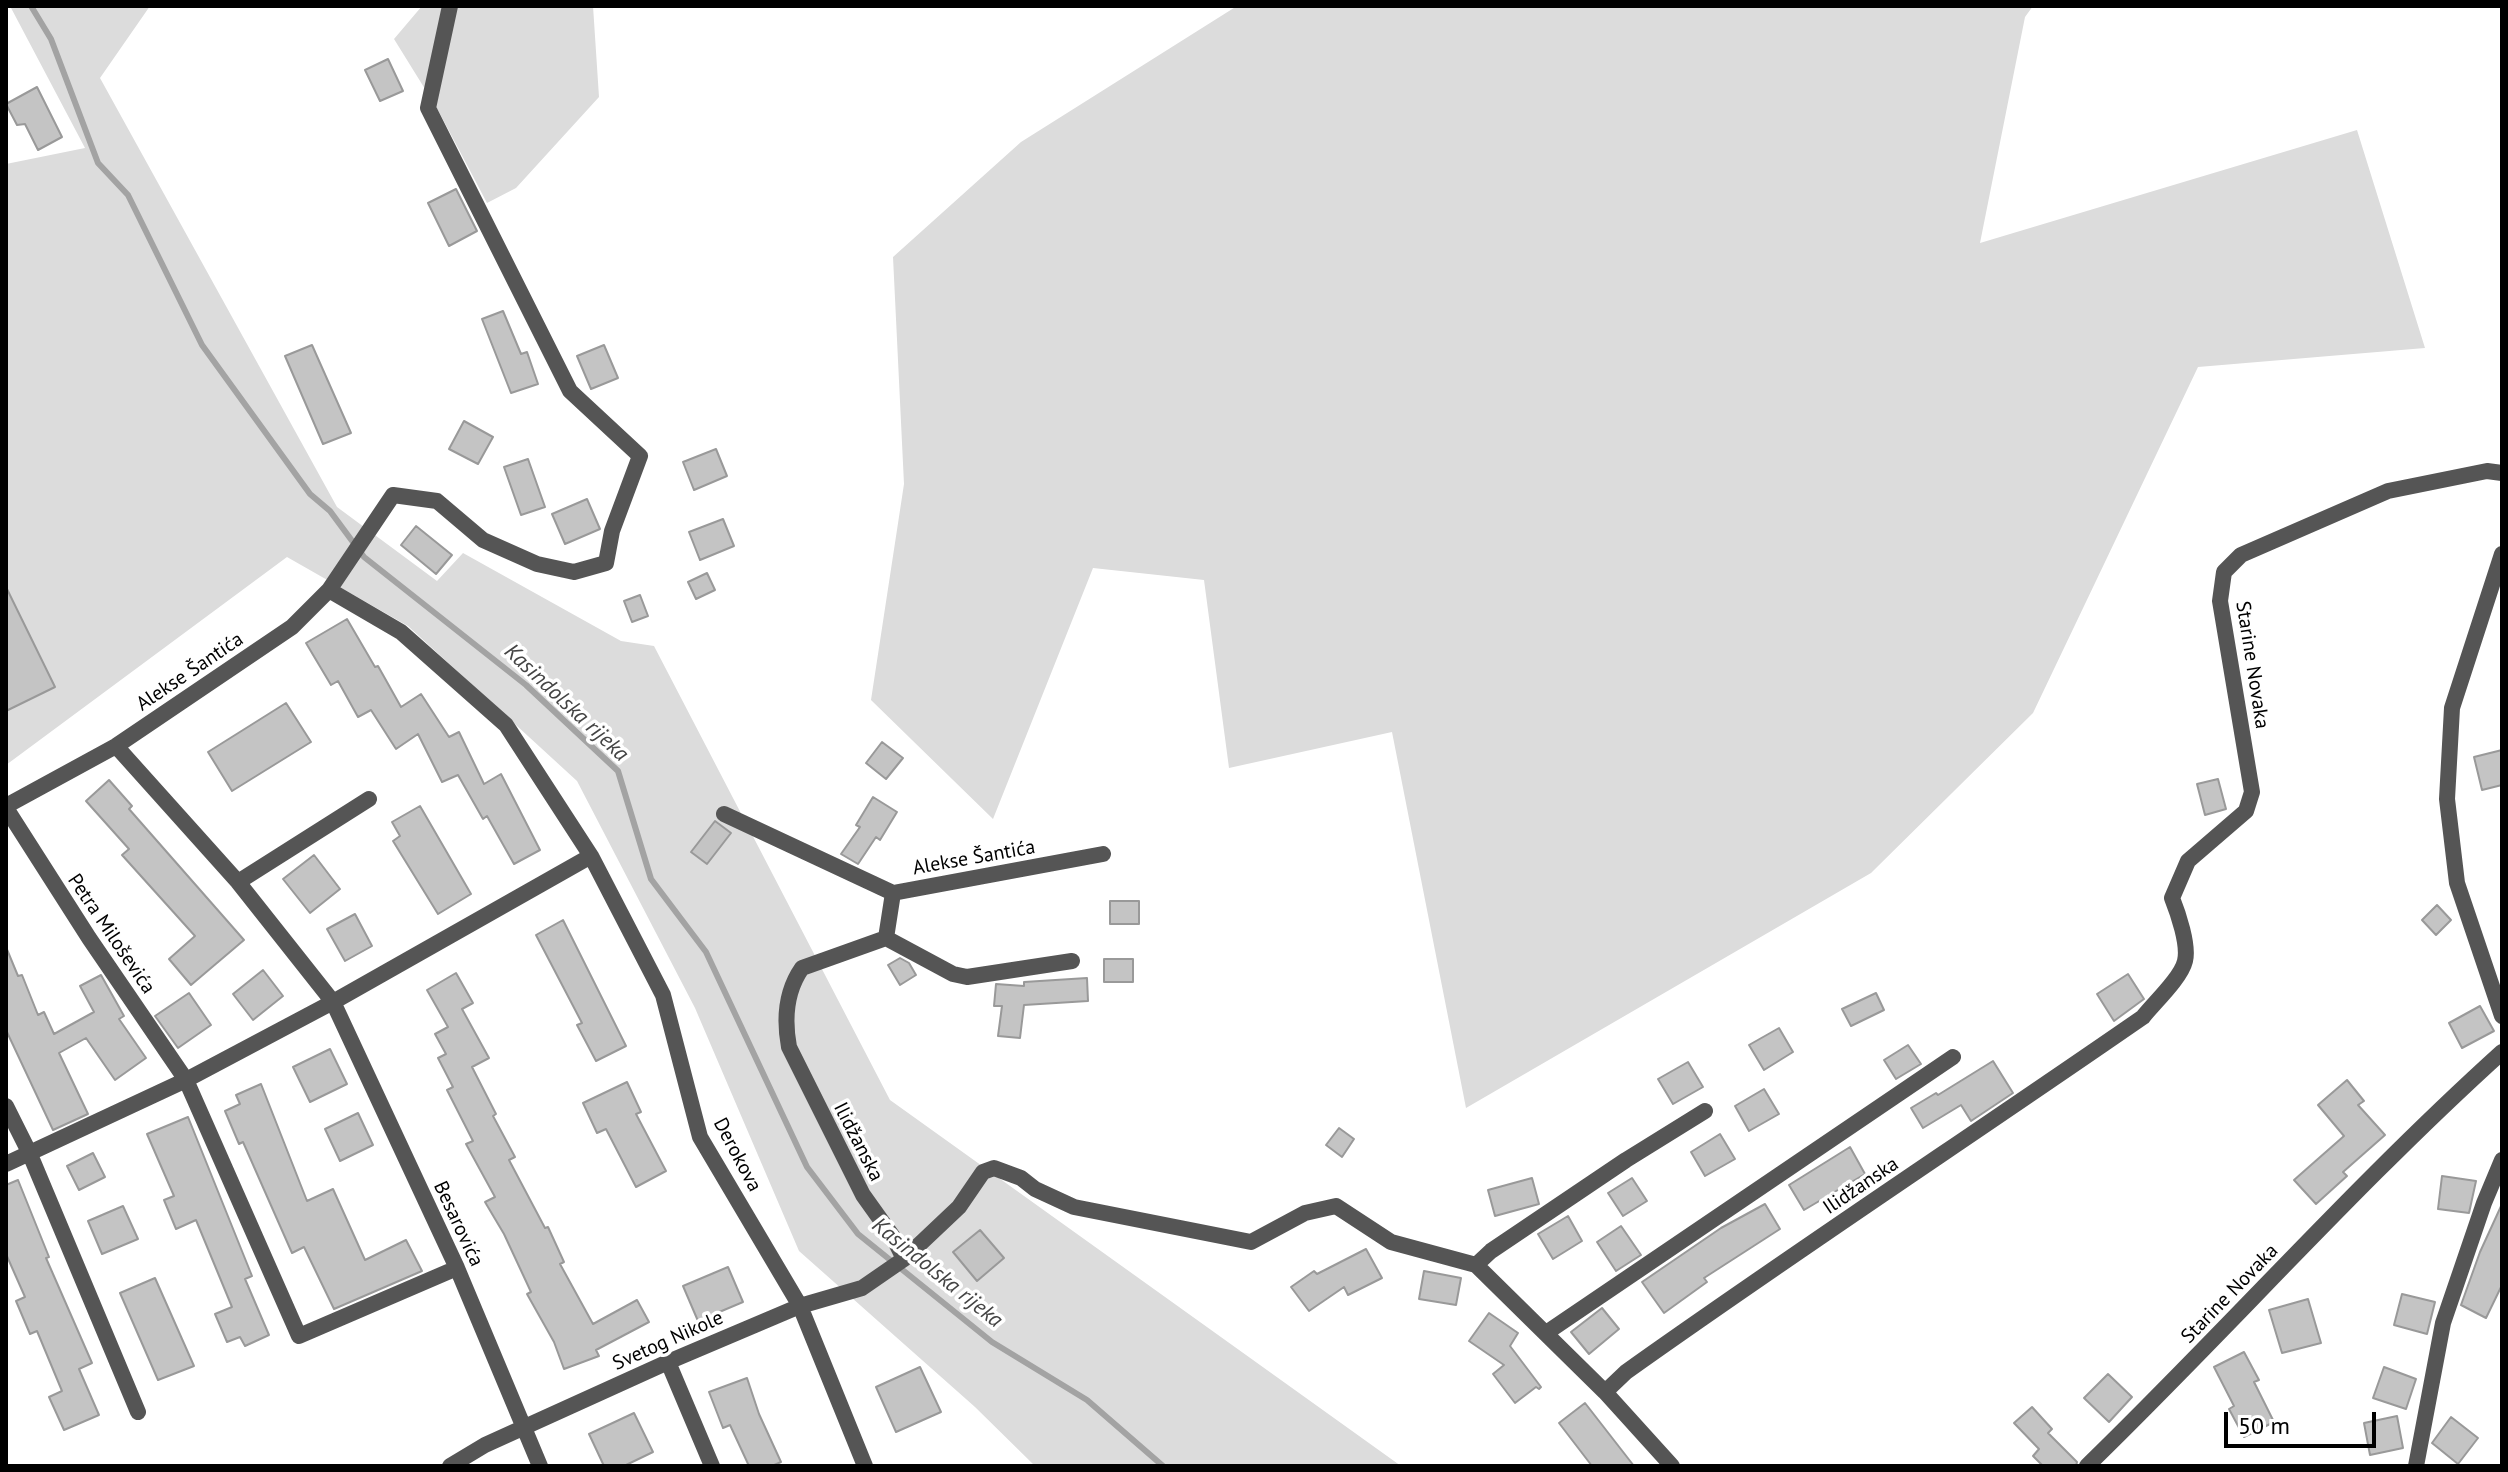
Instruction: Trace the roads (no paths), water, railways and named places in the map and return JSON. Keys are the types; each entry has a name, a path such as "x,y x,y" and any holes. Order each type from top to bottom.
{"street":[{"name":"Alekse Šantića","path":"6,807 116,746 292,627 329,590 393,495 437,501 483,540 537,564 574,572 606,563 612,531 640,456 570,391 428,108 450,6"},
{"name":"Starine Novaka","path":"2143,1017 2172,983 2186,960 2181,921 2172,898 2188,861 2246,811 2252,792 2220,601 2224,572 2241,555 2388,491 2487,471 2502,473"},
{"path":"2502,554 2452,708 2447,799 2457,883 2502,1016"},
{"name":"Derokova","path":"329,590 401,632 506,725 591,856 663,995 700,1137 800,1306 865,1466"},
{"name":"Besarovića","path":"116,746 238,882 333,1002 457,1268 540,1466"},
{"path":"238,882 369,799"},
{"name":"Petra Miloševića","path":"6,807 89,938 186,1080 299,1336 457,1268"},
{"name":"Alekse Šantića","path":"724,814 893,893 1103,854"},
{"path":"6,1164 186,1080 333,1002 591,856"},
{"path":"893,893 886,938 953,974 967,977 1072,961"},
{"name":"Ilidžanska","path":"886,938 802,968 795,978 785,1023 789,1047 799,1070 863,1195 893,1237 904,1259"},
{"name":"Ilidžanska","path":"1605,1392 1626,1372 1768,1271 1895,1188 2143,1017"},
{"name":"Starine Novaka","path":"2087,1466 2444,1104 2502,1052"},
{"path":"1546,1333 1953,1057"},
{"path":"6,1106 29,1152 138,1412"},
{"path":"1476,1265 1491,1251 1626,1160 1705,1111"},
{"path":"2416,1466 2443,1323 2502,1160"},
{"path":"904,1259 959,1207 983,1172 994,1168 1021,1178 1035,1189 1074,1207 1251,1242 1305,1213 1336,1206 1391,1242 1476,1265 1605,1392 1672,1466"},
{"name":"Svetog Nikole","path":"450,1466 485,1445 668,1362 800,1306 862,1288 904,1259"},
{"path":"668,1362 712,1466"}],"waterway":[{"name":"Kasindolska rijeka","path":"31,6 51,39 98,163 128,195 202,345 310,494 330,511 364,557 526,685 618,771 651,879 706,952 807,1167 858,1234 992,1342 1087,1400 1163,1466"}]}
